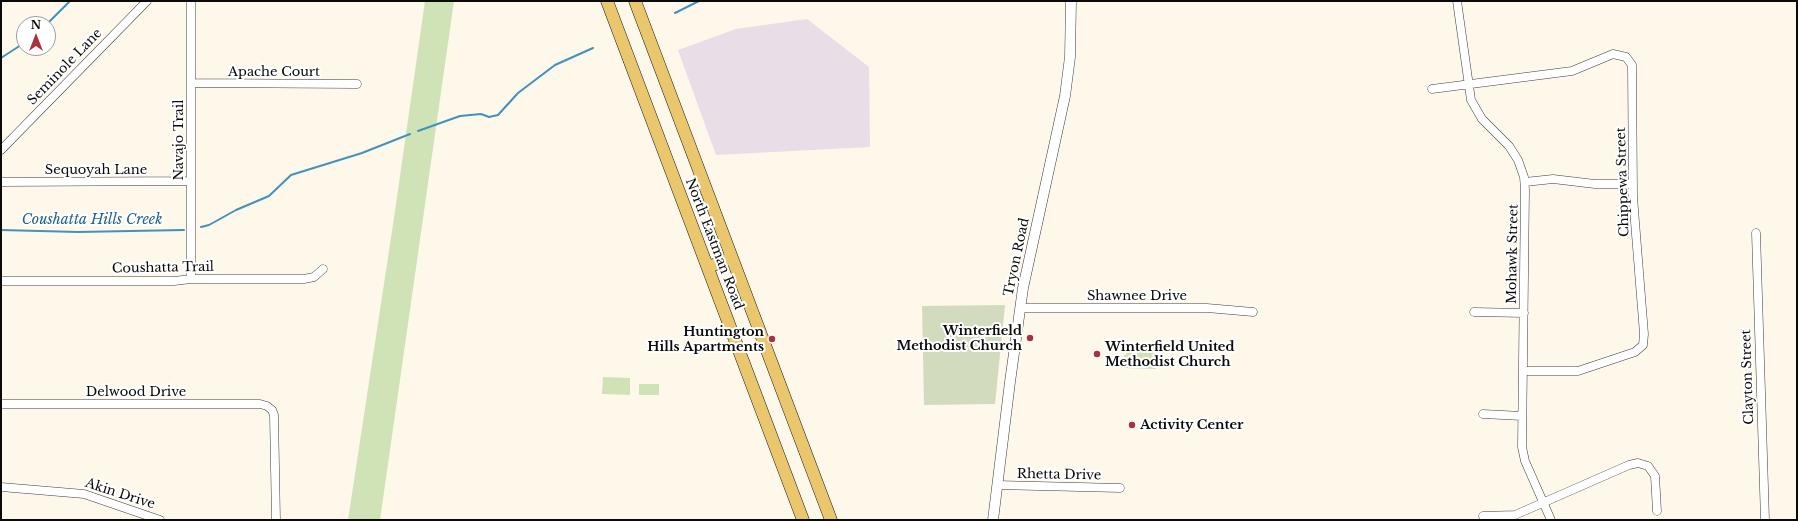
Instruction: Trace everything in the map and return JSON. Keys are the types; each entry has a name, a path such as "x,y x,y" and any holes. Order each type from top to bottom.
{"main road":[{"name":"North Eastman Road","path":"607,1 803,520"},
{"name":"North Eastman Road","path":"636,1 831,520"},
{"path":"708,268 732,258"}],"street":[{"name":"Seminole Lane","path":"1,150 147,1"},
{"name":"Navajo Trail","path":"191,1 191,279"},
{"name":"Tryon Road","path":"993,520 1020,308 1027,267 1065,96 1070,57 1071,1"},
{"name":"Mohawk Street","path":"1457,1 1468,85 1472,100 1479,114 1509,146 1518,160 1525,182 1522,416 1523,455 1551,520"},
{"name":"Chippewa Street","path":"1432,89 1572,71 1613,54 1626,57 1631,62 1633,69 1633,184 1644,334 1643,346 1635,352 1580,371 1523,371"},
{"name":"Apache Court","path":"191,83 357,84"},
{"path":"1525,182 1553,179 1595,184 1633,184"},
{"name":"Sequoyah Lane","path":"1,182 191,182"},
{"name":"Clayton Street","path":"1756,234 1765,520"},
{"name":"Coushatta Trail","path":"1,281 174,281 191,279 307,278 314,277 323,269"},
{"name":"Shawnee Drive","path":"1020,308 1207,308 1253,312"},
{"path":"1474,312 1524,313"},
{"name":"Delwood Drive","path":"1,404 260,404 270,408 274,415 276,520"},
{"path":"1482,414 1522,416"},
{"path":"1483,516 1512,516 1629,465 1638,463 1648,466 1655,476 1658,511"},
{"name":"Rhetta Drive","path":"997,485 1120,488"},
{"name":"Akin Drive","path":"1,487 84,494 160,520"}],"shaded area":[{"path":"807,19 869,67 870,147 716,155 678,50 736,29"}],"green space":[{"path":"425,1 454,1 380,520 348,520 394,218"},
{"path":"1005,305 995,404 924,405 922,306"},
{"path":"1126,347 1156,347 1156,369 1123,368"},
{"path":"603,377 630,378 630,395 602,394"},
{"path":"639,384 659,384 659,395 639,395"}],"waterway":[{"path":"55,16 70,1"},
{"name":"Coushatta Hills Creek","path":"675,13 699,1"},
{"path":"1,58 16,48"},
{"name":"Coushatta Hills Creek","path":"418,131 460,116 481,114 489,117 498,115 518,93 555,65 593,48"},
{"name":"Coushatta Hills Creek","path":"201,227 209,225 236,210 269,196 291,175 362,153 410,134"},
{"name":"Coushatta Hills Creek","path":"1,230 78,232 184,230"}],"place":[{"name":"Winterfield Methodist Church","path":"1030,338"},
{"name":"Huntington Hills Apartments","path":"772,339"},
{"name":"Winterfield United Methodist Church","path":"1097,354"},
{"name":"Activity Center","path":"1132,425"}]}
